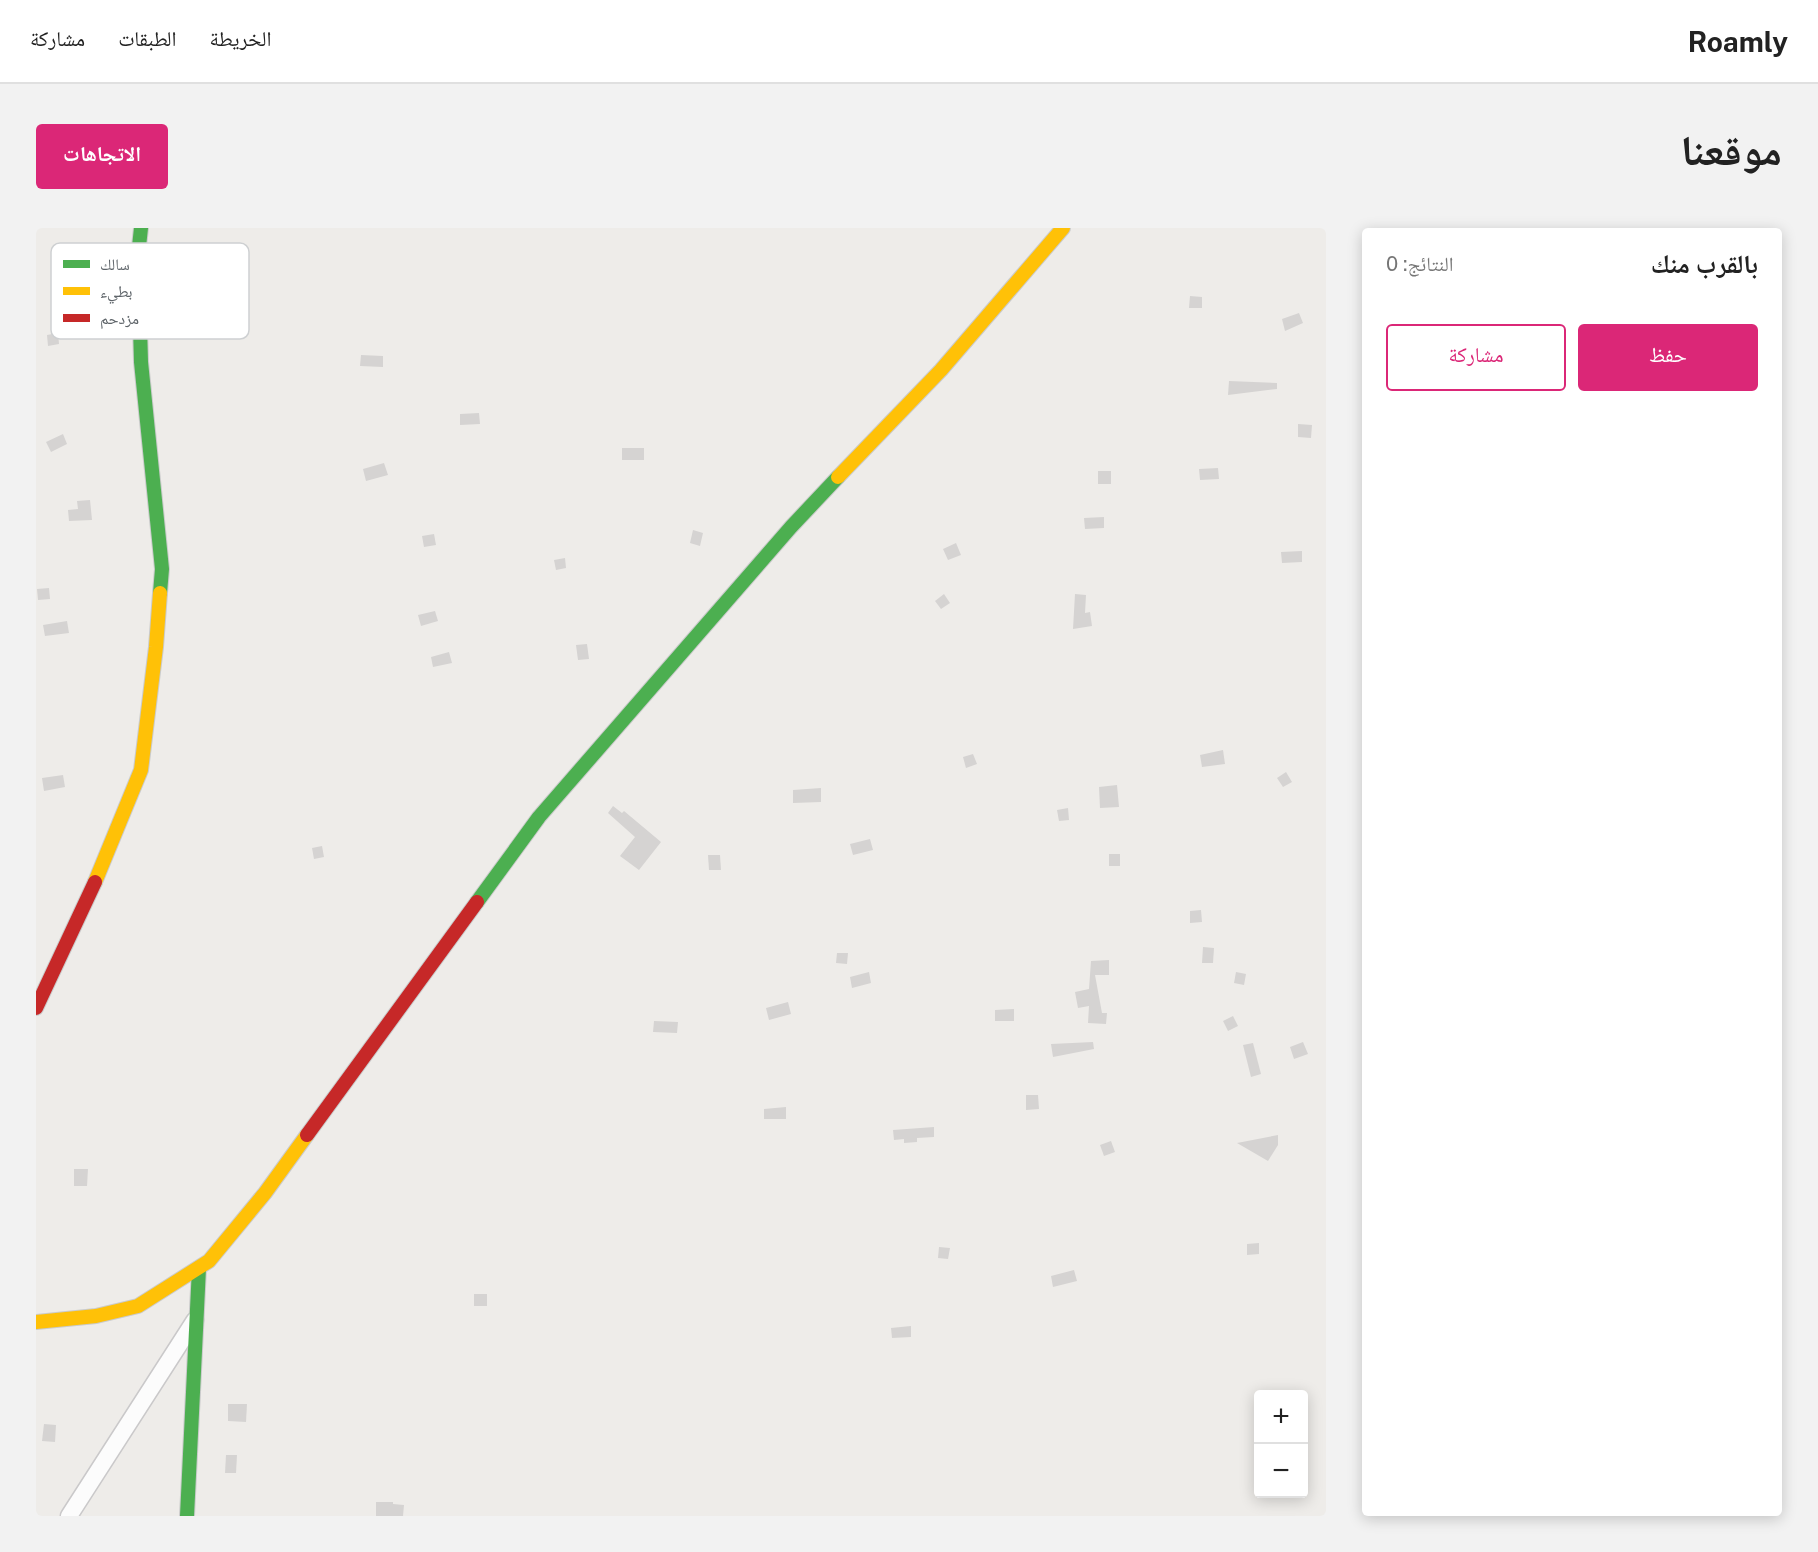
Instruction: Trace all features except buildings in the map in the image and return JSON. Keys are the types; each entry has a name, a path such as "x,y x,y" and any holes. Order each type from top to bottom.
{"street":[{"path":"139,243 141,228"},
{"path":"36,1322 96,1316 138,1306 209,1262 265,1193 539,817 791,527 941,370 1063,228"},
{"path":"36,1008 102,867 141,770 156,647 162,569 140,339"},
{"path":"187,1516 199,1268"},
{"path":"69,1516 195,1320"}],"traffic: fast":[{"path":"139,243 141,228"},
{"path":"140,339 162,569 160,593"},
{"path":"477,902 539,817 791,527 838,477"},
{"path":"187,1516 199,1268"}],"traffic: slow":[{"path":"838,477 941,370 1063,228"},
{"path":"95,882 141,770 160,593"},
{"path":"36,1322 96,1316 138,1306 209,1261 265,1193 307,1135"}],"traffic: jam":[{"path":"36,1008 95,882"},
{"path":"307,1135 477,902"}]}
